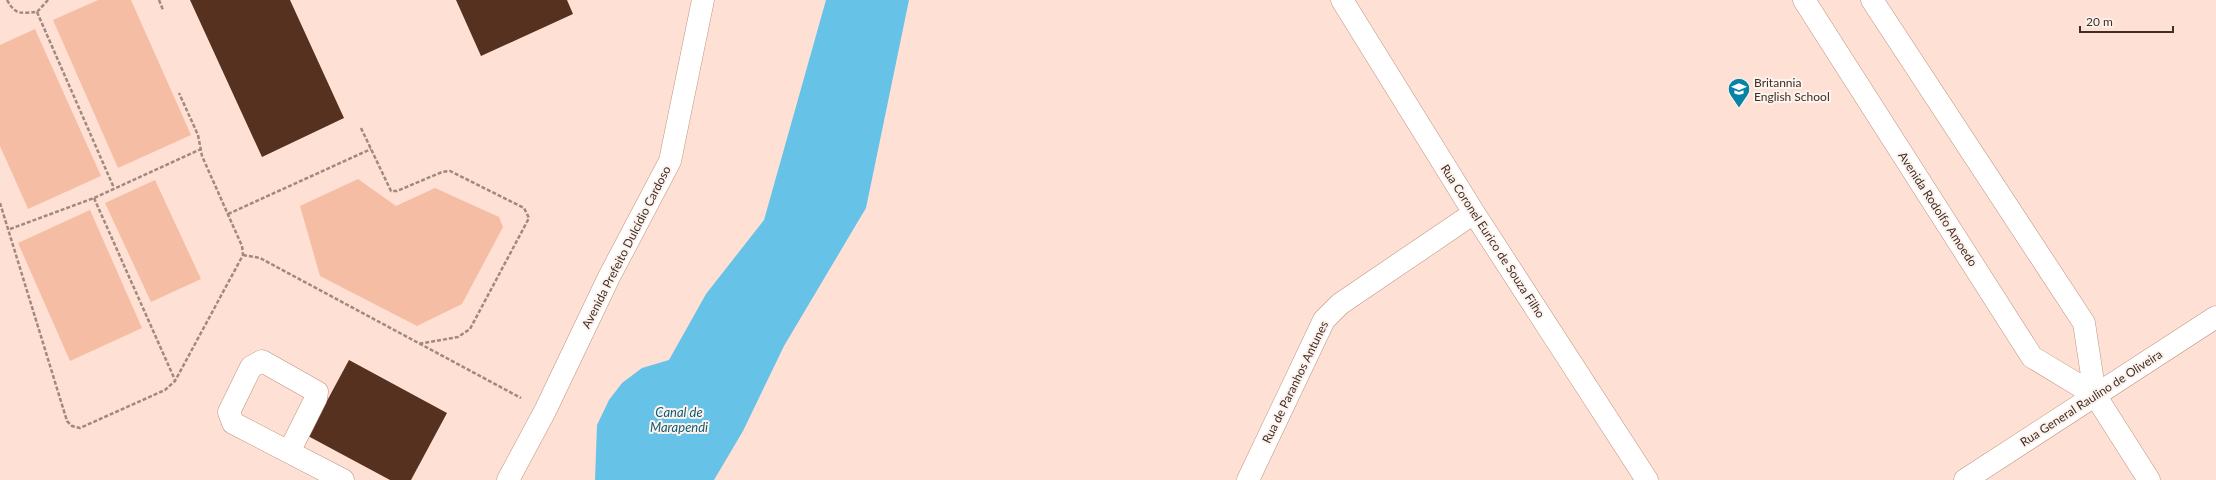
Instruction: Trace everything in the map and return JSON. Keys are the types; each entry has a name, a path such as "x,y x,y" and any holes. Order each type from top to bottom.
{"street":[{"name":"Avenida Prefeito Dulcídio Cardoso","path":"508,480 545,411 609,277 670,161 703,0"},
{"name":"Rua Coronel Eurico de Souza Filho","path":"1342,0 1474,213 1647,480"},
{"name":"Avenida Rodolfo Amoedo","path":"1804,0 2032,357 2095,396"},
{"name":"Avenida Rodolfo Amoedo","path":"1872,0 2084,323 2095,396 2149,480"},
{"name":"Rua de Paranhos Antunes","path":"1248,480 1324,320 1340,304 1474,213"},
{"name":"Rua General Raulino de Oliveira","path":"1965,480 2216,317"},
{"path":"289,452 343,480"}],"path":[{"path":"7,0 17,13 37,12 48,0"},
{"path":"159,0 163,10"},
{"path":"37,12 114,188"},
{"path":"0,203 10,229 66,421 72,426 80,428 165,390 175,380 243,255 242,246 201,149 198,135 178,93"},
{"path":"361,128 391,191 396,191 442,172 450,171 524,208 529,218 470,329 458,337 418,344"},
{"path":"10,229 94,198 201,149"},
{"path":"228,214 371,149"},
{"path":"94,198 175,380"},
{"path":"243,255 260,258 505,390"}],"shaded area":[{"path":"98,0 131,0 191,135 118,168 53,20"},
{"path":"35,29 101,176 28,209 0,146 0,45"},
{"path":"358,179 396,206 435,188 499,217 503,227 462,304 417,326 320,276 300,206"},
{"path":"155,180 201,279 151,302 105,203"},
{"path":"90,210 142,328 70,361 18,243"}],"water":[{"name":"Canal de Marapendi","path":"826,0 909,0 866,208 784,346 743,431 714,480 595,480 597,425 609,400 622,383 642,368 669,360 706,294 764,220"}],"building":[{"path":"190,0 290,0 344,118 262,157"},
{"path":"456,0 567,0 573,14 481,56"},
{"path":"349,360 447,413 411,480 390,480 308,436"}],"place":[{"name":"Britannia English School","path":"1739,108"}]}
